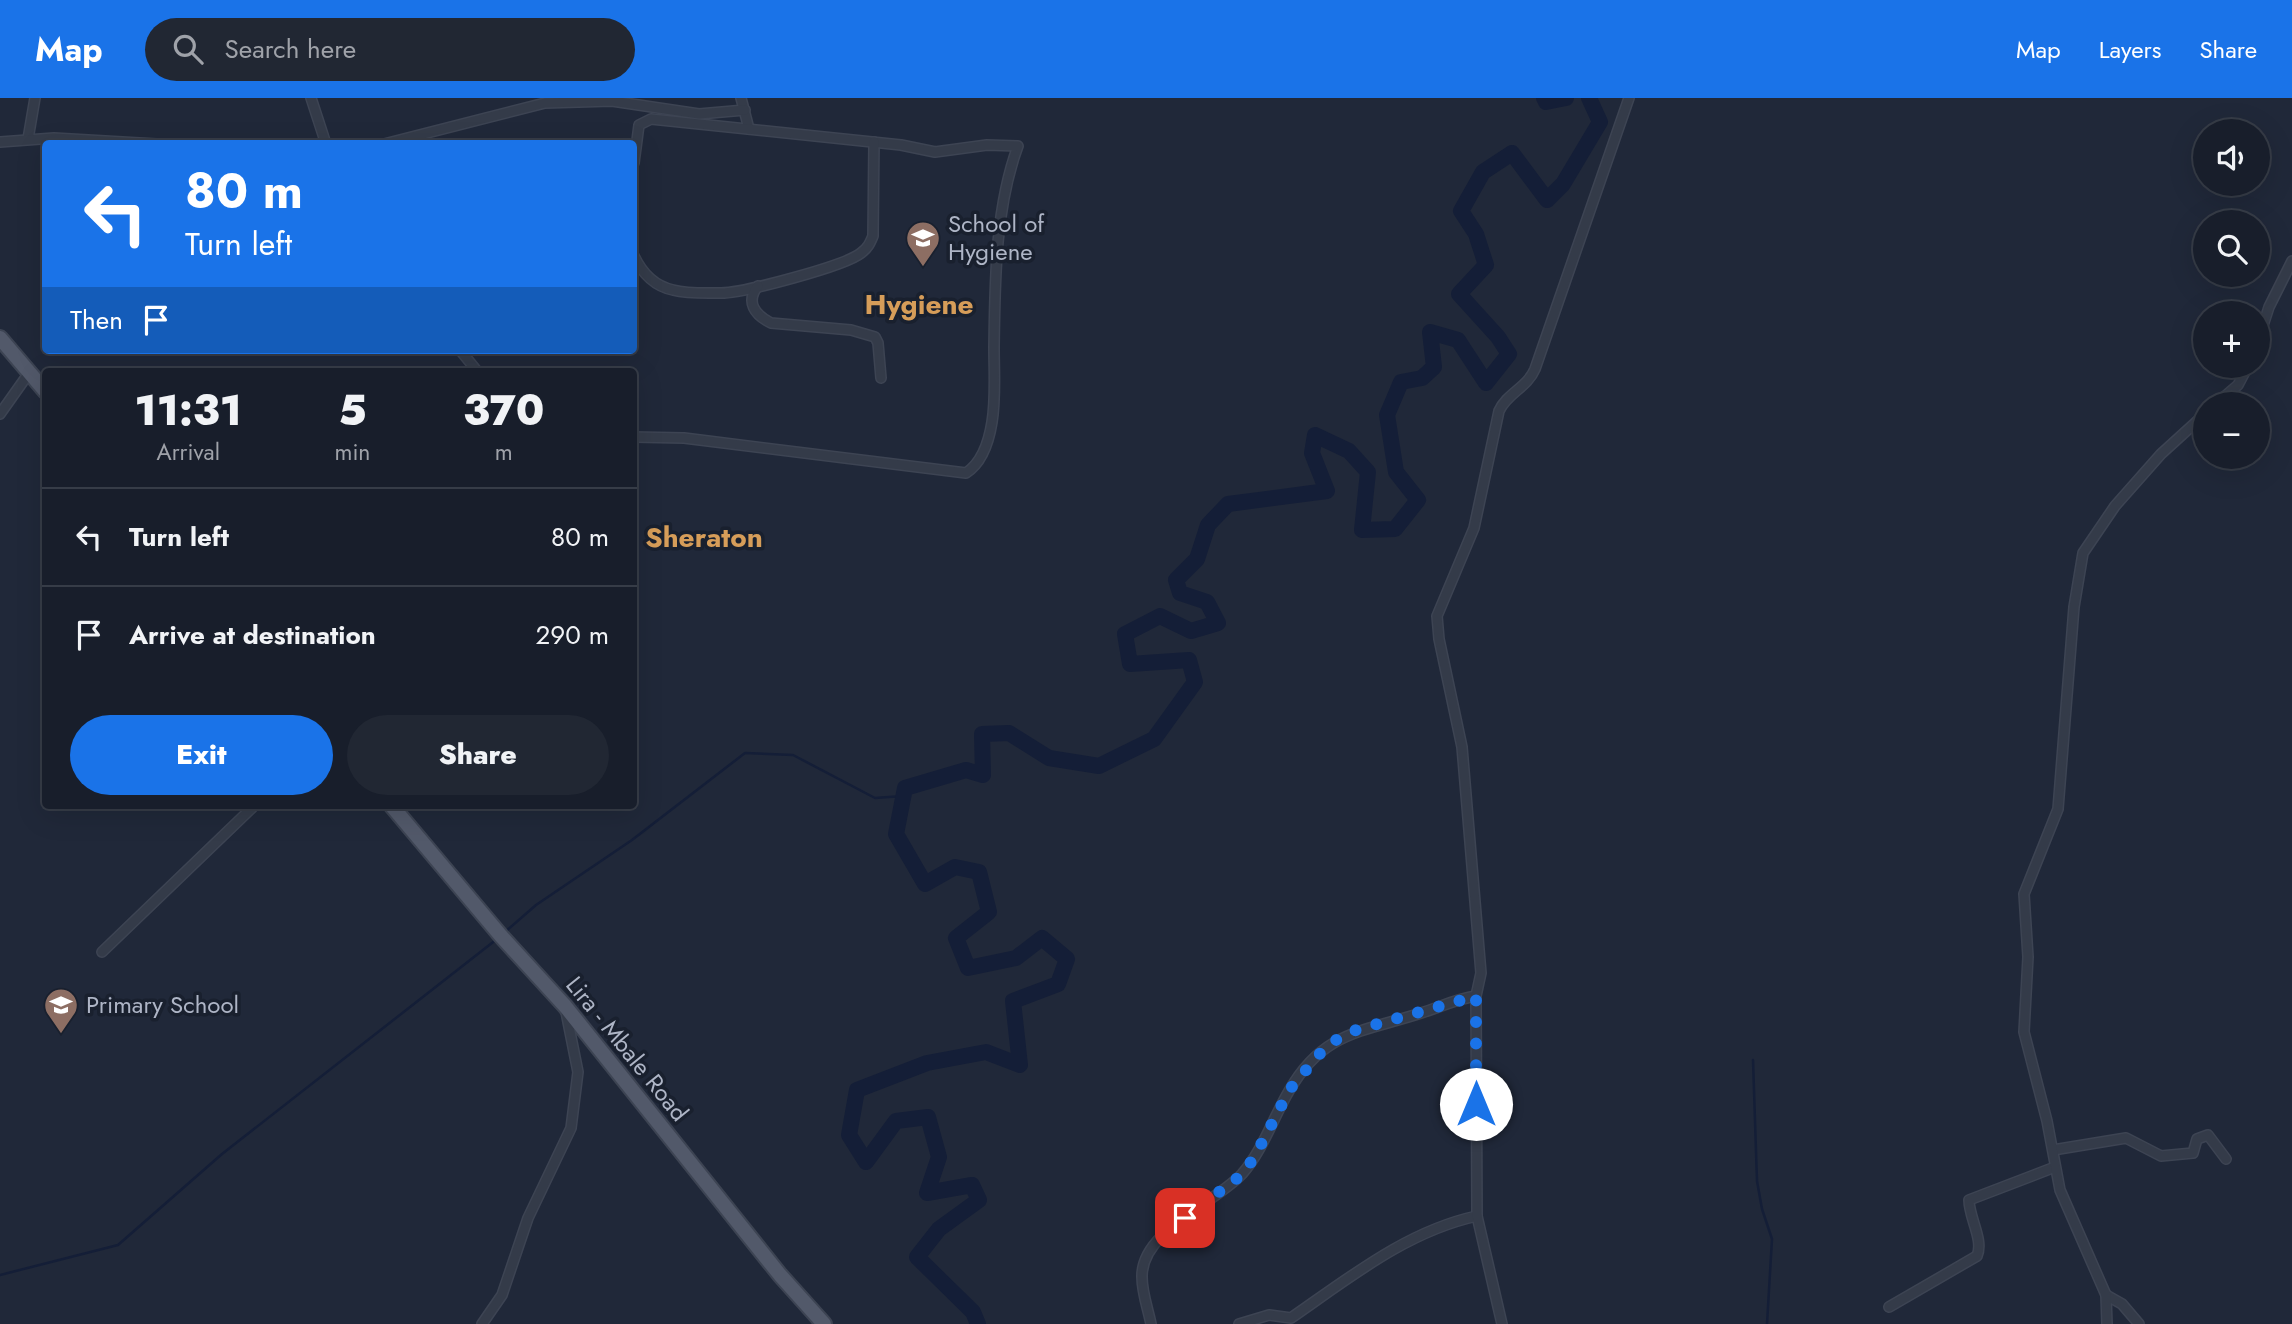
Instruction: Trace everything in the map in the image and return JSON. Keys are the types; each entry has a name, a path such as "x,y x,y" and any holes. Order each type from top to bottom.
{"main road":[{"path":"0,338 42,388"},
{"name":"Lira - Mbale Road","path":"394,809 501,936 565,1006 763,1255 824,1324"}],"street":[{"path":"28,139 35,98"},
{"path":"311,98 325,140"},
{"path":"741,98 749,130"},
{"path":"1502,1324 1477,1216 1476,996 1481,973 1462,747 1439,639 1437,616 1477,520 1499,411 1503,402 1525,386 1535,369 1629,98"},
{"path":"400,140 545,103 612,101 706,114 745,110"},
{"path":"636,140 637,130 645,121 664,119 874,142 935,152 987,145 1018,146 1010,167 1000,235 992,421 982,457 974,468 966,473 684,438 637,437"},
{"path":"0,142 54,140"},
{"path":"637,261 643,272 670,290 721,293 758,286 850,260 869,246 873,236 874,142"},
{"path":"2270,305 2292,261"},
{"path":"758,286 751,299 752,305 761,318 771,323 851,330 875,337 881,378"},
{"path":"463,354 475,368"},
{"path":"0,414 29,373"},
{"path":"2229,392 2241,378"},
{"path":"2107,1324 2106,1295 2063,1203 2024,1032 2028,957 2024,894 2058,809 2079,569 2084,553 2115,506 2161,454 2193,425"},
{"path":"102,952 251,809"},
{"path":"1151,1324 1142,1275 1150,1250 1168,1230 1199,1210 1240,1176 1254,1158 1290,1089 1323,1050 1356,1030 1476,996"},
{"path":"482,1324 502,1296 528,1218 571,1128 578,1072 565,1006"},
{"path":"2053,1150 2126,1138 2161,1156 2169,1156 2193,1153 2197,1139 2208,1135 2226,1159"},
{"path":"1889,1307 1978,1256 1980,1248 1969,1200 2055,1167"},
{"path":"1239,1324 1269,1315 1291,1318 1326,1292 1419,1235 1447,1222 1477,1216"},
{"path":"2106,1295 2122,1304 2139,1324"}],"waterway":[{"path":"1544,98 1546,102 1566,98"},
{"path":"978,1324 973,1312 917,1257 939,1229 979,1200 972,1185 927,1193 939,1157 928,1117 896,1121 866,1162 849,1135 857,1090 927,1063 986,1052 1020,1065 1013,1001 1058,984 1067,959 1042,938 1016,958 968,968 956,938 989,912 979,872 955,867 925,884 896,834 905,788 966,770 983,775 982,734 1009,733 1049,758 1099,766 1154,739 1195,682 1189,660 1130,664 1125,634 1160,616 1191,631 1218,623 1207,602 1180,593 1176,580 1197,559 1208,525 1228,504 1327,491 1312,453 1315,435 1349,451 1368,472 1362,530 1395,529 1418,500 1396,472 1387,415 1401,382 1422,378 1434,367 1430,332 1458,340 1486,383 1509,354 1498,337 1459,294 1486,265 1476,234 1461,211 1483,172 1512,153 1547,200 1563,184 1600,122 1589,98"},
{"path":"505,932 536,905 632,840 745,753 793,755 875,798 903,796"},
{"path":"0,1275 118,1245 222,1154 497,939"},
{"path":"1753,1060 1757,1181 1762,1209 1772,1239 1767,1324"}],"place":[{"name":"School of Hygiene","path":"923,268"},
{"name":"Primary School","path":"61,1035"}],"district":[{"name":"Hygiene","path":"919,304"},
{"name":"Sheraton","path":"704,537"}],"route":[{"path":"1185,1218 1199,1210 1240,1176 1254,1158 1299,1076 1323,1050 1356,1030 1476,996 1476,1104"}]}
